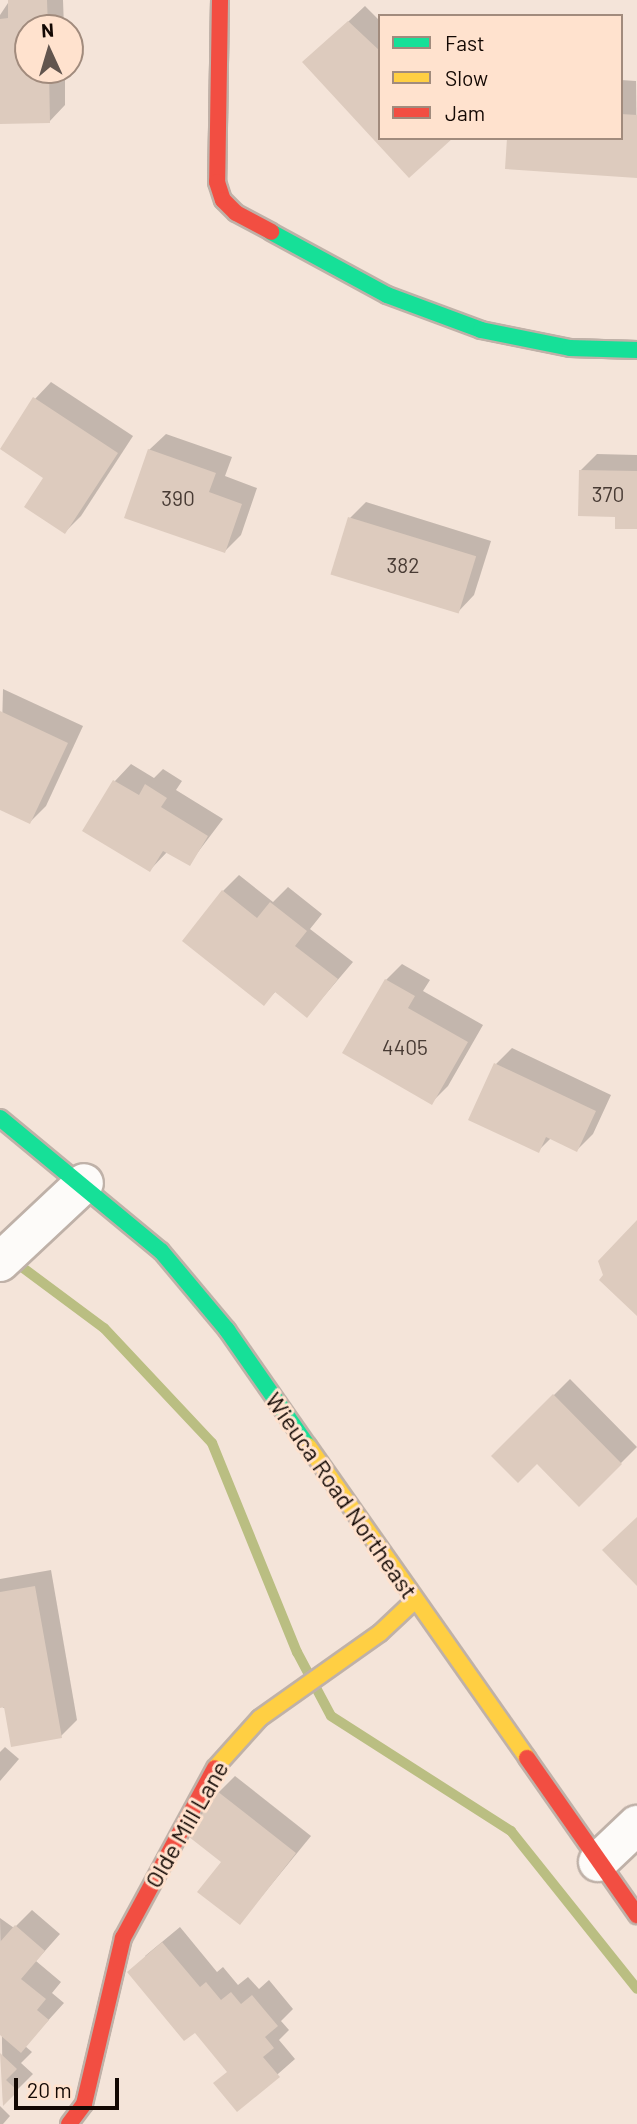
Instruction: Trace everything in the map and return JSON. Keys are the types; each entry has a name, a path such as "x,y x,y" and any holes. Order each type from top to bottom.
{"street":[{"path":"220,0 217,182 223,200 236,213 387,295 481,330 570,348 637,350"},
{"name":"Wieuca Road Northeast","path":"0,1118 84,1183 161,1251 227,1330 637,1915"},
{"path":"0,1262 46,1214 84,1183"},
{"name":"Olde Mill Lane","path":"69,2124 84,2104 123,1938 219,1761 260,1718 380,1633 415,1600"},
{"path":"598,1862 637,1825"}],"building":[{"path":"8,0 47,0 48,14 14,14 14,84 49,84 50,123 0,124 0,19 8,18"},
{"path":"348,21 378,49 378,140 451,140 409,178 302,62"},
{"path":"623,114 637,115 637,178 505,169 507,140 623,140"},
{"path":"33,397 118,453 65,534 24,507 43,478 0,449"},
{"path":"148,449 216,473 209,492 242,504 225,553 124,518"},
{"path":"579,470 637,471 637,529 615,529 615,517 578,516"},
{"path":"348,517 476,556 459,614 330,574"},
{"path":"0,711 68,743 30,824 0,810"},
{"path":"113,780 139,795 145,784 167,798 161,807 208,836 190,866 163,851 150,872 82,831"},
{"path":"222,890 257,918 270,902 307,931 295,946 338,979 307,1018 275,992 264,1006 182,941"},
{"path":"385,979 415,996 408,1008 468,1042 432,1105 342,1053"},
{"path":"494,1063 596,1111 577,1152 546,1137 539,1153 468,1120"},
{"path":"637,1220 637,1316 599,1280 603,1275 598,1261"},
{"path":"553,1394 622,1464 579,1507 537,1464 518,1483 491,1456"},
{"path":"637,1517 637,1586 602,1550"},
{"path":"35,1586 62,1738 11,1747 4,1707 0,1708 0,1592"},
{"path":"217,1791 296,1853 240,1925 197,1892 221,1862 184,1833"},
{"path":"15,1925 45,1951 21,1979 46,1999 37,2010 49,2020 21,2053 0,2035 0,1942"},
{"path":"162,1942 200,1987 206,1982 221,2000 231,1992 241,2004 252,1995 278,2026 265,2037 274,2048 263,2057 280,2077 237,2112 213,2083 227,2072 195,2033 184,2041 127,1972"},
{"path":"0,2053 17,2069 6,2080 18,2091 3,2106"}],"waterway":[{"path":"11,1259 104,1328 212,1443 297,1652 331,1716 511,1831 637,1989"}],"traffic: fast":[{"path":"271,232 387,295 481,330 570,348 637,350"},
{"path":"0,1118 161,1251 227,1330 308,1446"}],"traffic: slow":[{"path":"308,1446 527,1758"},
{"path":"215,1768 260,1718 380,1633 415,1600"}],"traffic: jam":[{"path":"220,0 217,182 223,200 236,213 271,232"},
{"path":"527,1758 637,1915"},
{"path":"69,2124 84,2104 123,1938 215,1768"}]}
